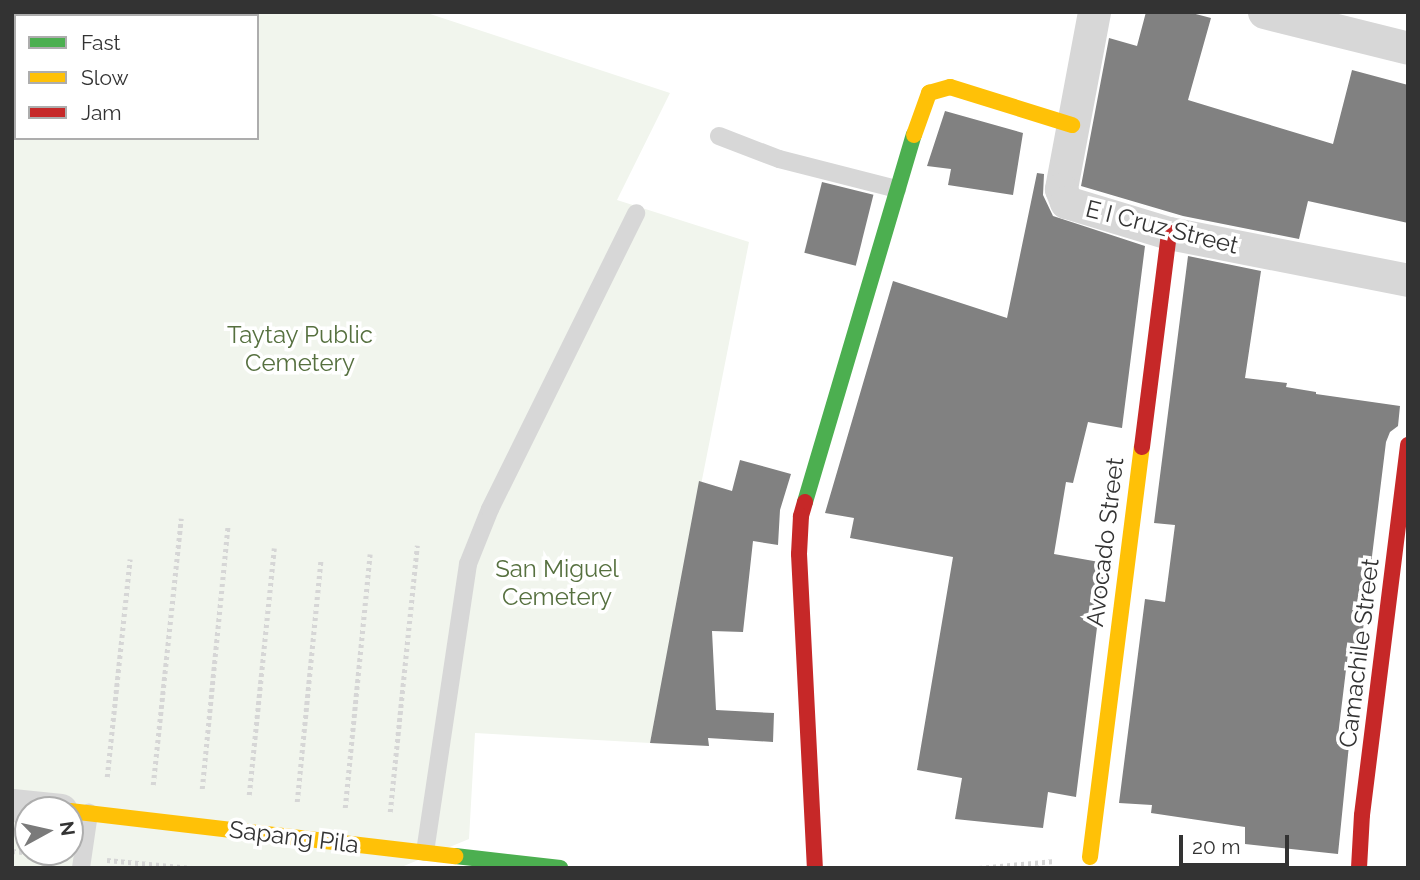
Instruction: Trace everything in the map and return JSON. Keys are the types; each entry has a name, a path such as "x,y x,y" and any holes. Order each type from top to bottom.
{"street":[{"name":"E I Cruz Street","path":"1094,12 1061,189 1066,202 1169,233 1408,280"},
{"path":"1264,12 1408,48"},
{"path":"815,868 799,555 801,516 897,189 929,93 950,87 1072,125"},
{"name":"Avocado Street","path":"1090,858 1169,233"},
{"name":"Camachile Street","path":"1359,868 1362,815 1402,532 1408,445"},
{"name":"Sapang Pila","path":"84,812 560,868"}],"lane":[{"path":"719,136 779,159 897,189"},
{"path":"425,852 468,564 490,509 636,213"}],"path":[{"path":"149,820 181,518"},
{"path":"199,825 228,525"},
{"path":"386,847 417,545"},
{"path":"245,831 274,548"},
{"path":"342,842 370,554"},
{"path":"84,812 130,559"},
{"path":"293,837 321,559"},
{"path":"979,868 1090,858"}],"green space":[{"name":"Taytay Public Cemetery","path":"12,12 424,12 670,93 617,200 749,242 650,743 475,733 469,839 399,868 12,868"}],"building":[{"path":"1146,12 1188,12 1211,18 1188,100 1333,144 1352,70 1408,85 1408,223 1308,201 1299,239 1183,216 1081,186 1109,38 1137,46"},
{"path":"945,111 1023,133 1013,195 948,185 951,169 927,166"},
{"path":"1037,173 1044,174 1043,195 1053,216 1145,246 1122,428 1088,422 1073,483 1066,482 1054,554 1105,563 1076,797 1048,792 1043,828 955,819 962,778 917,770 953,557 850,538 854,518 825,513 893,281 1007,318"},
{"path":"822,182 873,195 856,266 804,253"},
{"path":"1188,256 1261,271 1245,378 1287,383 1286,387 1316,394 1400,406 1398,426 1390,432 1386,442 1361,646 1349,645 1337,744 1349,745 1338,854 1245,844 1245,827 1151,813 1152,805 1119,803 1145,599 1165,602 1175,525 1154,523"},
{"path":"740,460 791,474 780,510 778,545 753,541 743,632 712,631 716,710 774,713 773,742 708,738 709,746 650,743 699,481 732,491"}],"traffic: fast":[{"path":"805,502 914,135"},
{"path":"455,856 560,868"}],"traffic: slow":[{"path":"914,135 929,93 950,87 1072,125"},
{"path":"1090,857 1142,447"},
{"path":"84,813 455,856"}],"traffic: jam":[{"path":"1142,447 1169,233"},
{"path":"1359,868 1362,815 1408,445"},
{"path":"805,502 801,516 799,554 815,868"}],"park label":[{"name":"San Miguel Cemetery","path":"557,583"}]}
